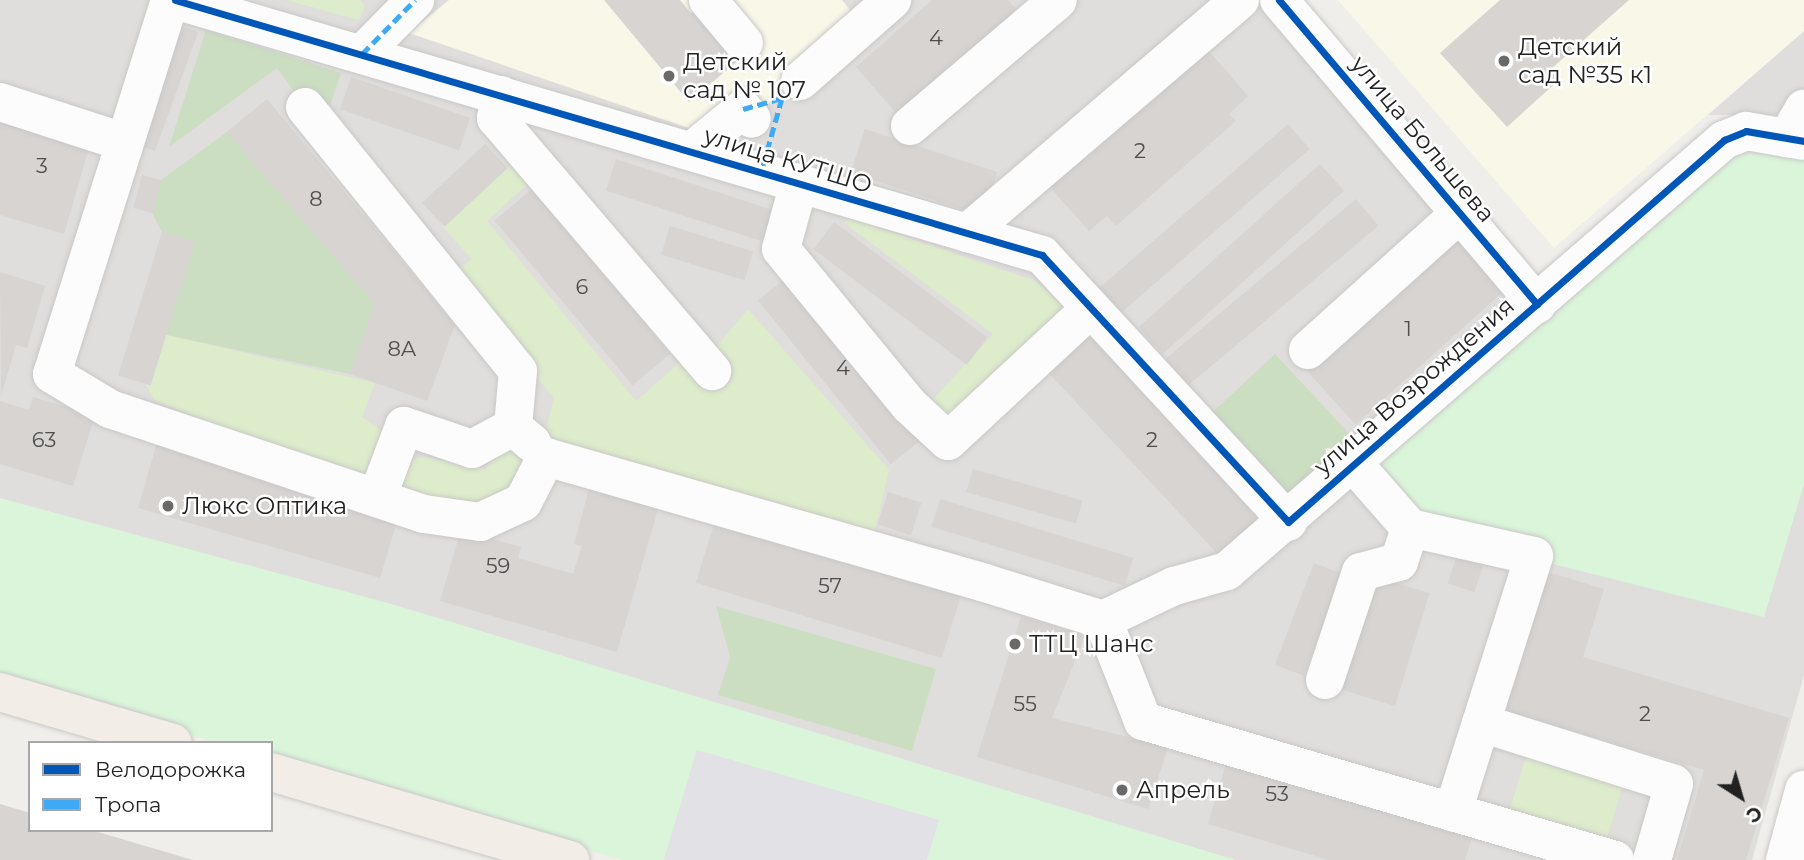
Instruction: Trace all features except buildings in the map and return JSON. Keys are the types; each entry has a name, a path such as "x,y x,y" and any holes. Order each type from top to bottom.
{"main road":[{"path":"0,692 166,741"},
{"path":"273,773 569,860"}],"street":[{"name":"улица КУТШО","path":"173,0 1042,255 1288,522"},
{"path":"173,0 124,142 52,374 110,409 377,498 480,522 523,502 546,457"},
{"path":"362,54 415,0"},
{"path":"708,0 744,43"},
{"path":"800,81 892,0"},
{"path":"967,233 1240,0"},
{"name":"улица Большева","path":"1279,0 1537,304"},
{"path":"910,126 1050,3"},
{"path":"237,18 265,57"},
{"path":"501,95 496,118 712,371"},
{"path":"0,102 124,142"},
{"path":"305,107 518,371 513,427"},
{"path":"692,151 743,109 752,119"},
{"name":"улица Возрождения","path":"1103,620 1174,586 1227,572 1288,522 1724,139 1746,131 1798,129"},
{"path":"799,183 781,249 909,405 948,441 1091,308"},
{"path":"1308,350 1460,213"},
{"path":"377,498 404,426 472,449 513,427"},
{"path":"513,427 546,457 1103,620 1143,721 1615,860"},
{"path":"1354,464 1410,528 1534,556 1453,812"},
{"path":"1325,680 1361,572 1399,562 1410,528"},
{"path":"1481,723 1674,784 1652,860"},
{"path":"1784,860 1804,790"}],"shaded area":[{"path":"0,0 1256,0 1535,326 1804,178 1804,675 1752,860 624,860 273,744 273,741 264,741 0,670"},
{"name":"Детский сад № 107","path":"449,0 842,0 863,26 724,140 409,33"},
{"path":"1338,0 1804,0 1804,31 1554,248"},
{"path":"1804,31 1804,124 1772,115 1708,115"},
{"path":"697,750 939,820 927,860 664,860"}],"green space":[{"path":"286,0 360,0 365,6 359,20"},
{"path":"206,30 341,73 331,103 313,117 277,68 169,147"},
{"path":"227,132 375,304 350,374 162,334 194,243 162,232 152,213 161,180"},
{"path":"1724,140 1804,141 1804,484 1764,617 1410,528 1354,464"},
{"path":"515,160 532,180 487,221 636,401 680,362 708,393 717,346 748,309 889,470 872,543 543,445 554,398 451,274 472,259 442,226"},
{"path":"850,218 1036,281 1075,317 955,430 928,405 993,334 844,223"},
{"path":"162,334 375,383 362,417 386,433 364,485 155,400 145,384"},
{"path":"1275,354 1367,453 1303,513 1211,414"},
{"path":"497,446 525,454 519,472 509,488 475,506 397,488 408,460 424,457 486,470"},
{"path":"0,498 395,605 1236,860 898,860 697,750 664,860 622,860 273,759 273,741 211,741 0,679"},
{"path":"716,606 936,669 912,751 718,695 730,657"},
{"path":"1529,747 1626,777 1606,840 1510,810"}],"marked path":[{"path":"362,54 415,0"},
{"path":"743,109 782,98 761,172"}],"cycle path":[{"path":"175,0 1042,255 1288,522 1724,140 1746,131 1804,141"},
{"path":"1279,0 1537,304"}],"place":[{"name":"Детский сад №35 к1","path":"1504,61"},
{"name":"Детский сад № 107","path":"669,76"},
{"name":"Люкс Оптика","path":"168,506"},
{"name":"ТТЦ Шанс","path":"1015,644"},
{"name":"Апрель","path":"1122,790"}]}
